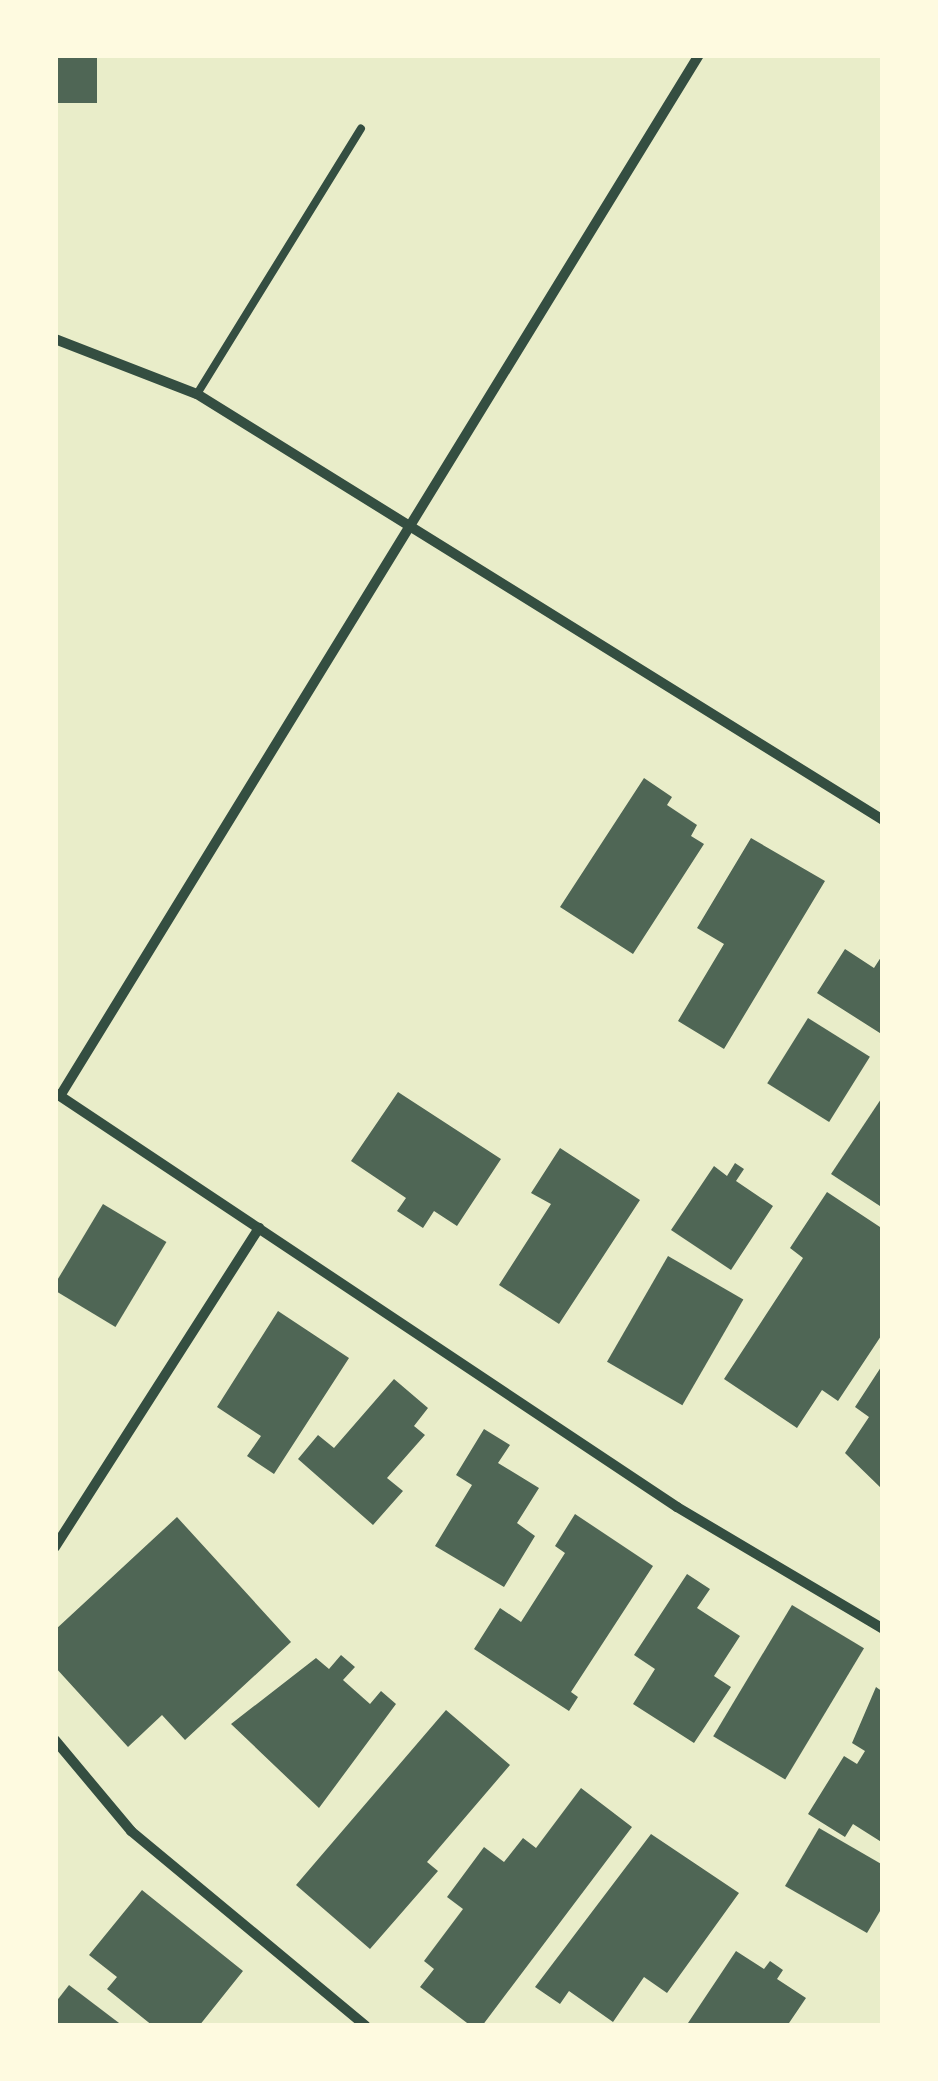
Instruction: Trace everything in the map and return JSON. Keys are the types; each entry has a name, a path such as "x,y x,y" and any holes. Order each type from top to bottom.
{"street":[{"path":"699,55 57,1094 678,1507 883,1629"},
{"path":"55,339 197,394 883,820"},
{"path":"55,1547 258,1228"},
{"path":"55,1740 131,1832 366,2026"}],"lane":[{"path":"197,394 360,128"}],"building":[{"path":"55,55 97,55 97,103 55,103"},
{"path":"644,778 672,797 667,805 697,825 691,836 704,844 633,954 560,907"},
{"path":"751,838 825,881 724,1049 678,1021 724,944 697,928"},
{"path":"845,949 874,968 883,954 883,1035 817,993"},
{"path":"808,1018 870,1057 829,1122 767,1083"},
{"path":"398,1092 501,1159 457,1226 434,1211 423,1228 397,1211 406,1198 351,1161"},
{"path":"883,1096 883,1208 831,1174"},
{"path":"560,1148 640,1200 559,1324 499,1285 551,1204 531,1193"},
{"path":"735,1163 744,1169 736,1181 773,1206 731,1270 671,1230 714,1166 727,1176"},
{"path":"827,1192 883,1229 883,1333 838,1401 822,1390 797,1428 724,1379 803,1258 790,1248"},
{"path":"103,1204 166,1242 115,1327 55,1291 55,1284"},
{"path":"668,1256 743,1300 682,1405 607,1362"},
{"path":"278,1311 349,1358 274,1474 247,1456 261,1436 217,1407"},
{"path":"883,1364 883,1490 845,1453 869,1417 855,1407"},
{"path":"394,1379 428,1408 414,1426 425,1435 387,1478 403,1491 373,1525 298,1459 318,1435 334,1448"},
{"path":"484,1429 510,1445 498,1463 539,1488 517,1523 535,1536 504,1587 435,1546 472,1485 456,1475"},
{"path":"575,1514 653,1566 571,1692 578,1697 569,1711 474,1649 500,1608 521,1622 565,1553 555,1546"},
{"path":"177,1517 291,1642 185,1740 162,1715 128,1747 55,1667 55,1630"},
{"path":"687,1574 710,1589 697,1608 740,1636 714,1676 731,1687 694,1743 633,1704 655,1669 634,1655"},
{"path":"792,1605 864,1648 785,1779 713,1736"},
{"path":"341,1655 355,1667 343,1680 370,1704 381,1691 396,1704 319,1808 231,1724 316,1658 329,1669"},
{"path":"876,1687 883,1692 883,1843 853,1824 845,1837 808,1814 844,1756 857,1764 865,1751 852,1743"},
{"path":"446,1710 510,1765 427,1862 438,1871 370,1949 296,1885"},
{"path":"581,1788 632,1827 482,2026 471,2026 420,1987 434,1969 424,1961 463,1909 447,1897 484,1847 504,1862 523,1838 536,1848"},
{"path":"819,1828 883,1865 883,1906 867,1933 785,1886"},
{"path":"651,1834 739,1893 667,1993 644,1977 613,2022 569,1991 560,2004 535,1987"},
{"path":"142,1890 243,1971 199,2026 153,2026 107,1989 117,1977 89,1955"},
{"path":"736,1951 764,1969 770,1961 783,1970 777,1979 806,1998 787,2026 686,2026"},
{"path":"69,1985 123,2026 55,2026 55,2003"}]}
